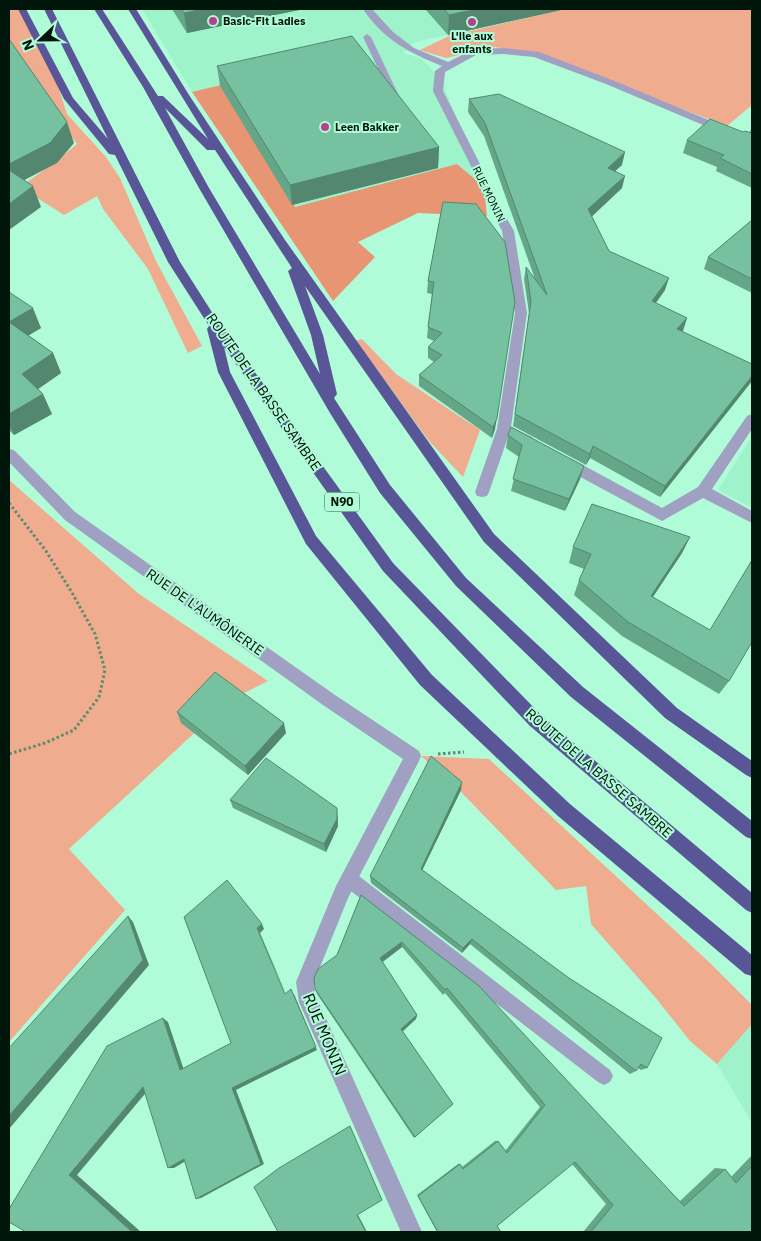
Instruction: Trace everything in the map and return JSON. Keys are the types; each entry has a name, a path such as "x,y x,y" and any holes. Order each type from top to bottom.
{"highway":[{"path":"22,9 69,99 132,174"},
{"name":"ROUTE DE LA BASSE SAMBRE","path":"48,9 132,174 174,262 211,320 388,567 536,721 752,904"},
{"path":"98,9 148,87 204,188 335,410 385,489 461,582 577,692 752,831"},
{"path":"132,9 184,95 287,252 489,538 671,713 752,770"},
{"path":"148,87 237,174"},
{"path":"287,252 317,335 335,410"},
{"path":"211,320 224,372 311,540 426,680 564,810 752,967"}],"street":[{"path":"367,9 390,34 411,50 448,66 474,52 504,50 536,54 609,82 752,142"},
{"name":"RUE MONIN","path":"448,66 440,71 438,91 476,166 484,187 508,231 521,312 504,429"},
{"path":"557,458 662,515 703,491 752,419"},
{"path":"482,492 504,429 539,448"},
{"name":"RUE DE L'AUMÔNERIE","path":"9,454 70,516 329,700 412,756"},
{"path":"703,491 752,517"},
{"name":"RUE MONIN","path":"412,756 349,879 305,982 306,995 412,1232"}],"lane":[{"path":"367,37 388,85 399,103"},
{"path":"349,879 604,1076"}],"path":[{"path":"9,503 46,551 71,592 95,634 105,670 99,697 74,730 45,743 9,754"},
{"path":"412,756 499,749"}],"shaded area":[{"path":"9,9 19,9 51,64 67,114 106,157 120,178 156,261 202,346 188,353 148,269 103,209 97,196 64,215 20,187 77,144 9,50"},
{"path":"142,9 565,9 415,42 403,53 422,59 441,79 484,187 457,164 295,207 222,86 192,92"},
{"path":"565,9 752,9 752,105 727,126 536,54 495,47 446,58 420,50 449,36"},
{"path":"221,85 295,207 457,164 484,187 487,216 418,213 358,242 375,257 333,301 192,92"},
{"path":"362,339 396,374 480,430 463,477 429,441 356,341"},
{"path":"752,436 752,508 718,490"},
{"path":"9,480 139,594 268,681 230,700 69,849 125,910 9,1042"},
{"path":"421,756 489,759 709,962 752,1005 752,1024 717,1064 690,1041 655,997 591,924 586,886 556,890 460,791"},
{"path":"752,1024 752,1123 717,1064"}],"building":[{"path":"181,9 204,9 184,13"},
{"path":"444,9 477,9 449,15"},
{"name":"Leen Bakker","path":"352,36 439,147 290,185 217,66"},
{"path":"9,39 67,122 50,143 9,164"},
{"path":"499,94 625,152 608,168 625,176 588,209 609,251 669,278 652,301 687,318 677,329 752,364 752,376 665,486 593,446 590,454 515,414 531,301 526,267 547,295 485,123 469,99"},
{"path":"710,119 743,132 752,133 752,174 720,158 724,155 687,140"},
{"path":"9,170 33,186 9,204"},
{"path":"443,202 476,204 505,242 515,302 497,418 493,427 419,375 442,355 428,347 442,333 428,327 434,282 428,281"},
{"path":"752,220 752,279 708,257"},
{"path":"9,292 33,308 9,322"},
{"path":"9,322 53,353 22,374 43,394 9,414"},
{"path":"511,427 584,466 569,499 513,479 522,445 508,435"},
{"path":"592,504 690,537 651,596 710,630 752,560 752,642 729,681 628,622 579,580 591,554 573,547"},
{"path":"215,672 284,723 245,766 177,712"},
{"path":"431,756 462,782 421,869 569,978 662,1038 647,1068 641,1064 636,1071 472,939 463,948 370,876"},
{"path":"266,758 337,808 337,819 324,844 230,800"},
{"path":"227,880 262,924 257,928 285,994 291,989 316,1047 232,1088 261,1164 196,1199 184,1159 168,1168 143,1087 69,1175 132,1232 26,1232 9,1222 9,1209 107,1046 163,1018 180,1070 231,1043 184,917"},
{"path":"361,895 479,986 684,1206 725,1169 736,1183 752,1166 752,1232 591,1232 613,1205 575,1162 497,1226 501,1232 438,1232 418,1196 460,1164 463,1169 498,1141 507,1153 545,1105 447,988 445,990 402,942 380,958 417,1015 401,1029 453,1104 415,1137 315,989 314,978 318,969 337,955"},
{"path":"128,916 143,960 9,1116 9,1048"},
{"path":"350,1126 382,1200 357,1215 366,1232 278,1232 254,1187 279,1168"}],"place":[{"name":"Basic-Fit Ladies","path":"213,21"},
{"name":"L'ile aux enfants","path":"472,22"},
{"name":"Leen Bakker","path":"325,127"}]}
